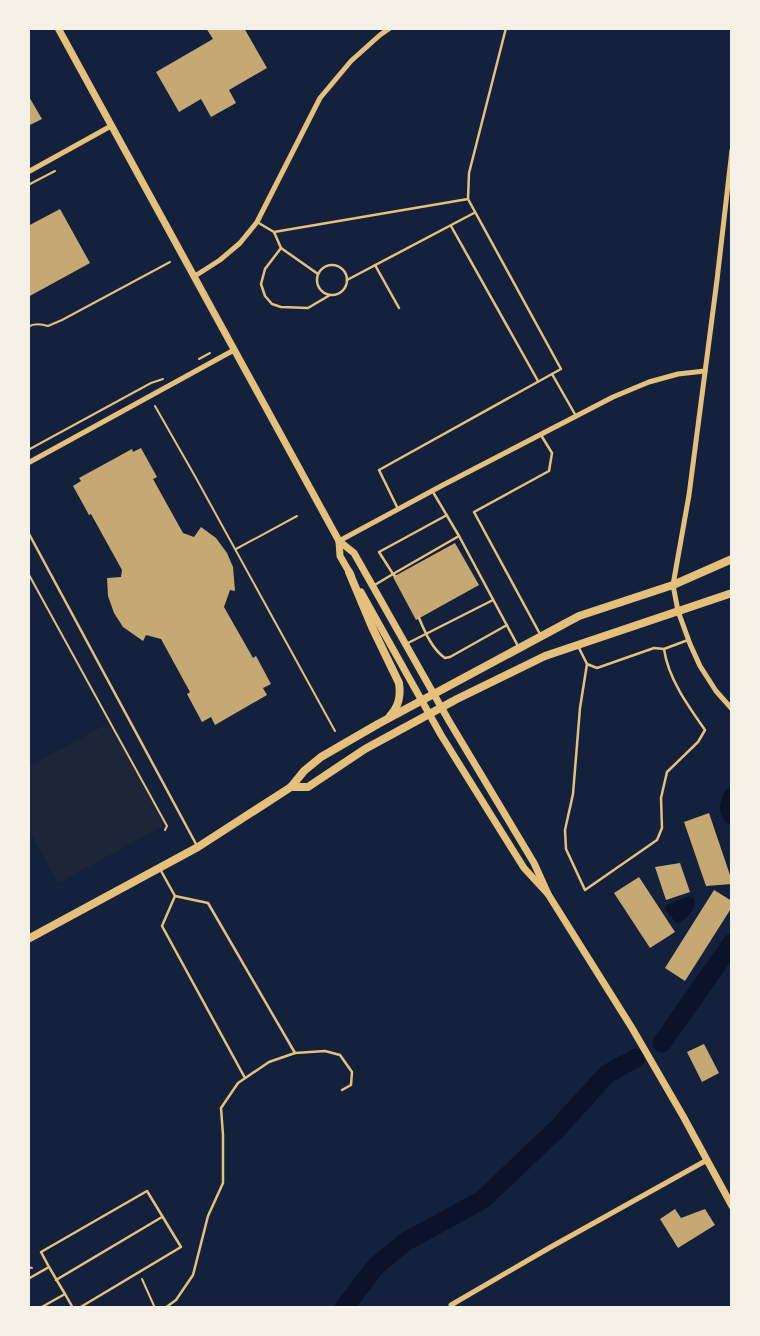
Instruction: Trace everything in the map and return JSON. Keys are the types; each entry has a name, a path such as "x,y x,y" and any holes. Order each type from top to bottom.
{"main road":[{"path":"28,939 198,847 291,787 304,771 321,757 421,700 579,616 673,585 732,559"},
{"path":"349,572 399,683 399,703 387,719"},
{"path":"291,787 308,787 365,749 545,656 732,593"}],"street":[{"path":"58,28 339,541 354,553 534,863 548,894 632,1028 732,1206"},
{"path":"195,276 240,243 257,222 320,98 351,61 390,28"},
{"path":"28,172 111,126"},
{"path":"732,150 690,495 673,585 678,611 700,666 732,709"},
{"path":"28,463 234,350"},
{"path":"339,541 613,397 649,382 678,374 705,371"},
{"path":"339,541 340,556 429,715 524,868 548,894"},
{"path":"452,1305 707,1160"}],"lane":[{"path":"398,509 379,470 561,369 468,199 469,173 506,28"},
{"path":"274,232 468,199"},
{"path":"347,280 475,213"},
{"path":"257,222 274,232 281,248 318,274"},
{"path":"451,226 538,382"},
{"path":"281,248 265,269 261,284 265,296 272,304 308,308 330,295 340,293 347,280 344,270 334,265 324,267 318,274 318,288 330,295"},
{"path":"375,265 399,308"},
{"path":"552,374 576,416"},
{"path":"541,435 552,453 549,471 474,512 541,637"},
{"path":"432,490 519,649"},
{"path":"394,575 379,552 447,515"},
{"path":"28,532 198,847"},
{"path":"373,586 459,536"},
{"path":"406,645 493,600"},
{"path":"419,618 426,634 445,658 507,625"},
{"path":"587,664 597,668 654,648 664,649 688,640"},
{"path":"578,645 587,664 580,708 573,794 565,830 566,849 584,890 657,840 662,828 661,799 667,772 698,742 705,730 666,664 664,649"},
{"path":"160,869 175,896 208,903 295,1053"},
{"path":"175,896 162,926 245,1078"},
{"path":"165,1308 176,1300 193,1275 208,1216 223,1182 220,1108 238,1083 269,1062 295,1053 325,1051 340,1055 352,1072 351,1085 342,1090"},
{"path":"74,1308 41,1252 147,1191 181,1247 79,1308"},
{"path":"56,1280 163,1216"},
{"path":"28,1279 49,1267"},
{"path":"40,1308 65,1294"}],"path":[{"path":"28,185 55,171"},
{"path":"28,327 55,323 170,262"},
{"path":"199,359 210,353"},
{"path":"28,450 166,377"},
{"path":"155,406 335,731"},
{"path":"235,550 297,516"},
{"path":"28,573 167,826 165,830"},
{"path":"139,1272 155,1308"}],"shaded area":[{"path":"109,723 165,825 58,883 28,828 28,767"},
{"path":"689,896 694,899 693,909 681,922 676,923 665,909 667,905"}],"building":[{"path":"206,28 244,28 267,68 229,90 236,103 211,117 201,99 179,112 156,72 213,39"},
{"path":"28,95 42,119 28,126"},
{"path":"60,209 90,263 28,297 28,226"},
{"path":"141,448 157,477 153,479 183,533 194,537 201,527 216,538 227,553 233,567 235,591 230,590 224,607 271,684 263,688 267,695 215,725 211,717 202,722 187,694 190,692 161,639 146,635 143,641 123,627 114,613 108,596 107,578 121,577 122,570 73,486 81,481 79,478 132,449 133,452"},
{"path":"455,543 479,585 416,620 393,577"},
{"path":"709,813 732,884 706,886 684,822"},
{"path":"680,863 690,892 666,900 655,867"},
{"path":"639,877 675,932 650,948 614,893"},
{"path":"714,890 732,901 732,907 685,981 665,968"},
{"path":"704,1044 719,1073 702,1082 687,1052"},
{"path":"675,1209 681,1218 705,1209 715,1225 678,1248 660,1219"}],"waterway":[{"path":"732,797 729,808 732,815"},
{"path":"662,1043 732,943"},
{"path":"344,1308 376,1266 405,1242 482,1200 557,1129 607,1074 636,1058"}]}
